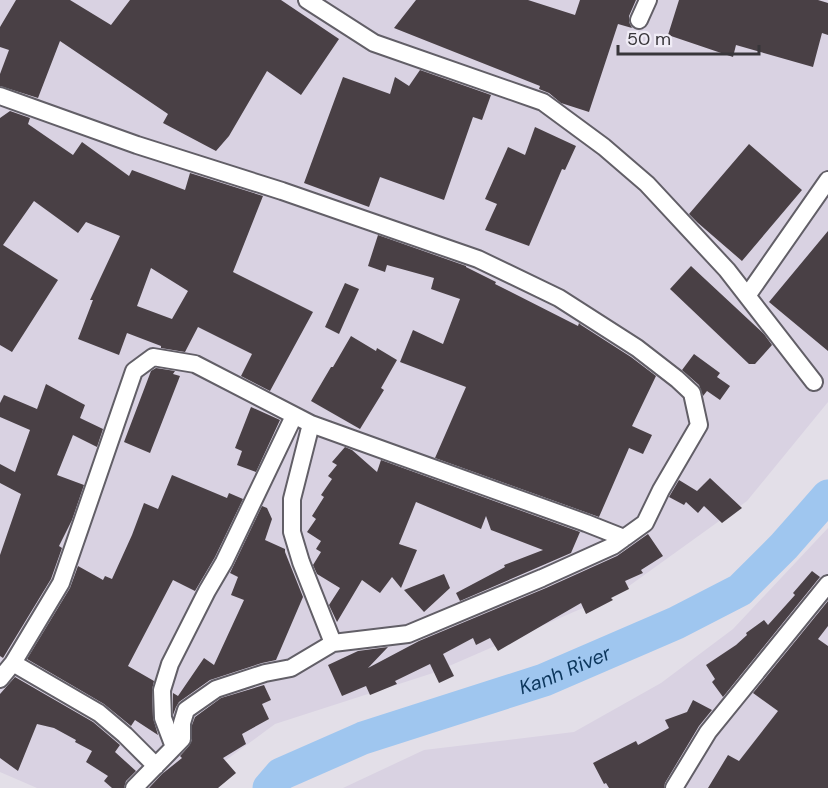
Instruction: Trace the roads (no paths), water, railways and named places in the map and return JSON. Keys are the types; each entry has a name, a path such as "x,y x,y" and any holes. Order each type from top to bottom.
{"street":[{"path":"307,0 374,43 543,102 604,147 647,184 727,270 814,382"},
{"path":"639,20 648,0"},
{"path":"0,96 137,145 282,191 478,259 559,298 637,348 692,393 699,425 661,490 645,523 613,546 408,634 333,643 291,668 266,673 216,689 186,710 182,723 182,739 134,788"},
{"path":"747,296 828,180"},
{"path":"0,679 13,663 60,583 134,371 153,357 195,364 311,424 586,522 624,538"},
{"path":"174,747 163,718 162,690 170,664 207,591 225,562 294,416"},
{"path":"311,424 292,499 292,532 301,562 333,643"},
{"path":"674,788 708,732 828,584"},
{"path":"13,663 99,713 156,766"}],"waterway":[{"name":"Kanh River","path":"269,788 281,774 363,738 544,680 676,623 740,590 784,546 828,496"}]}
